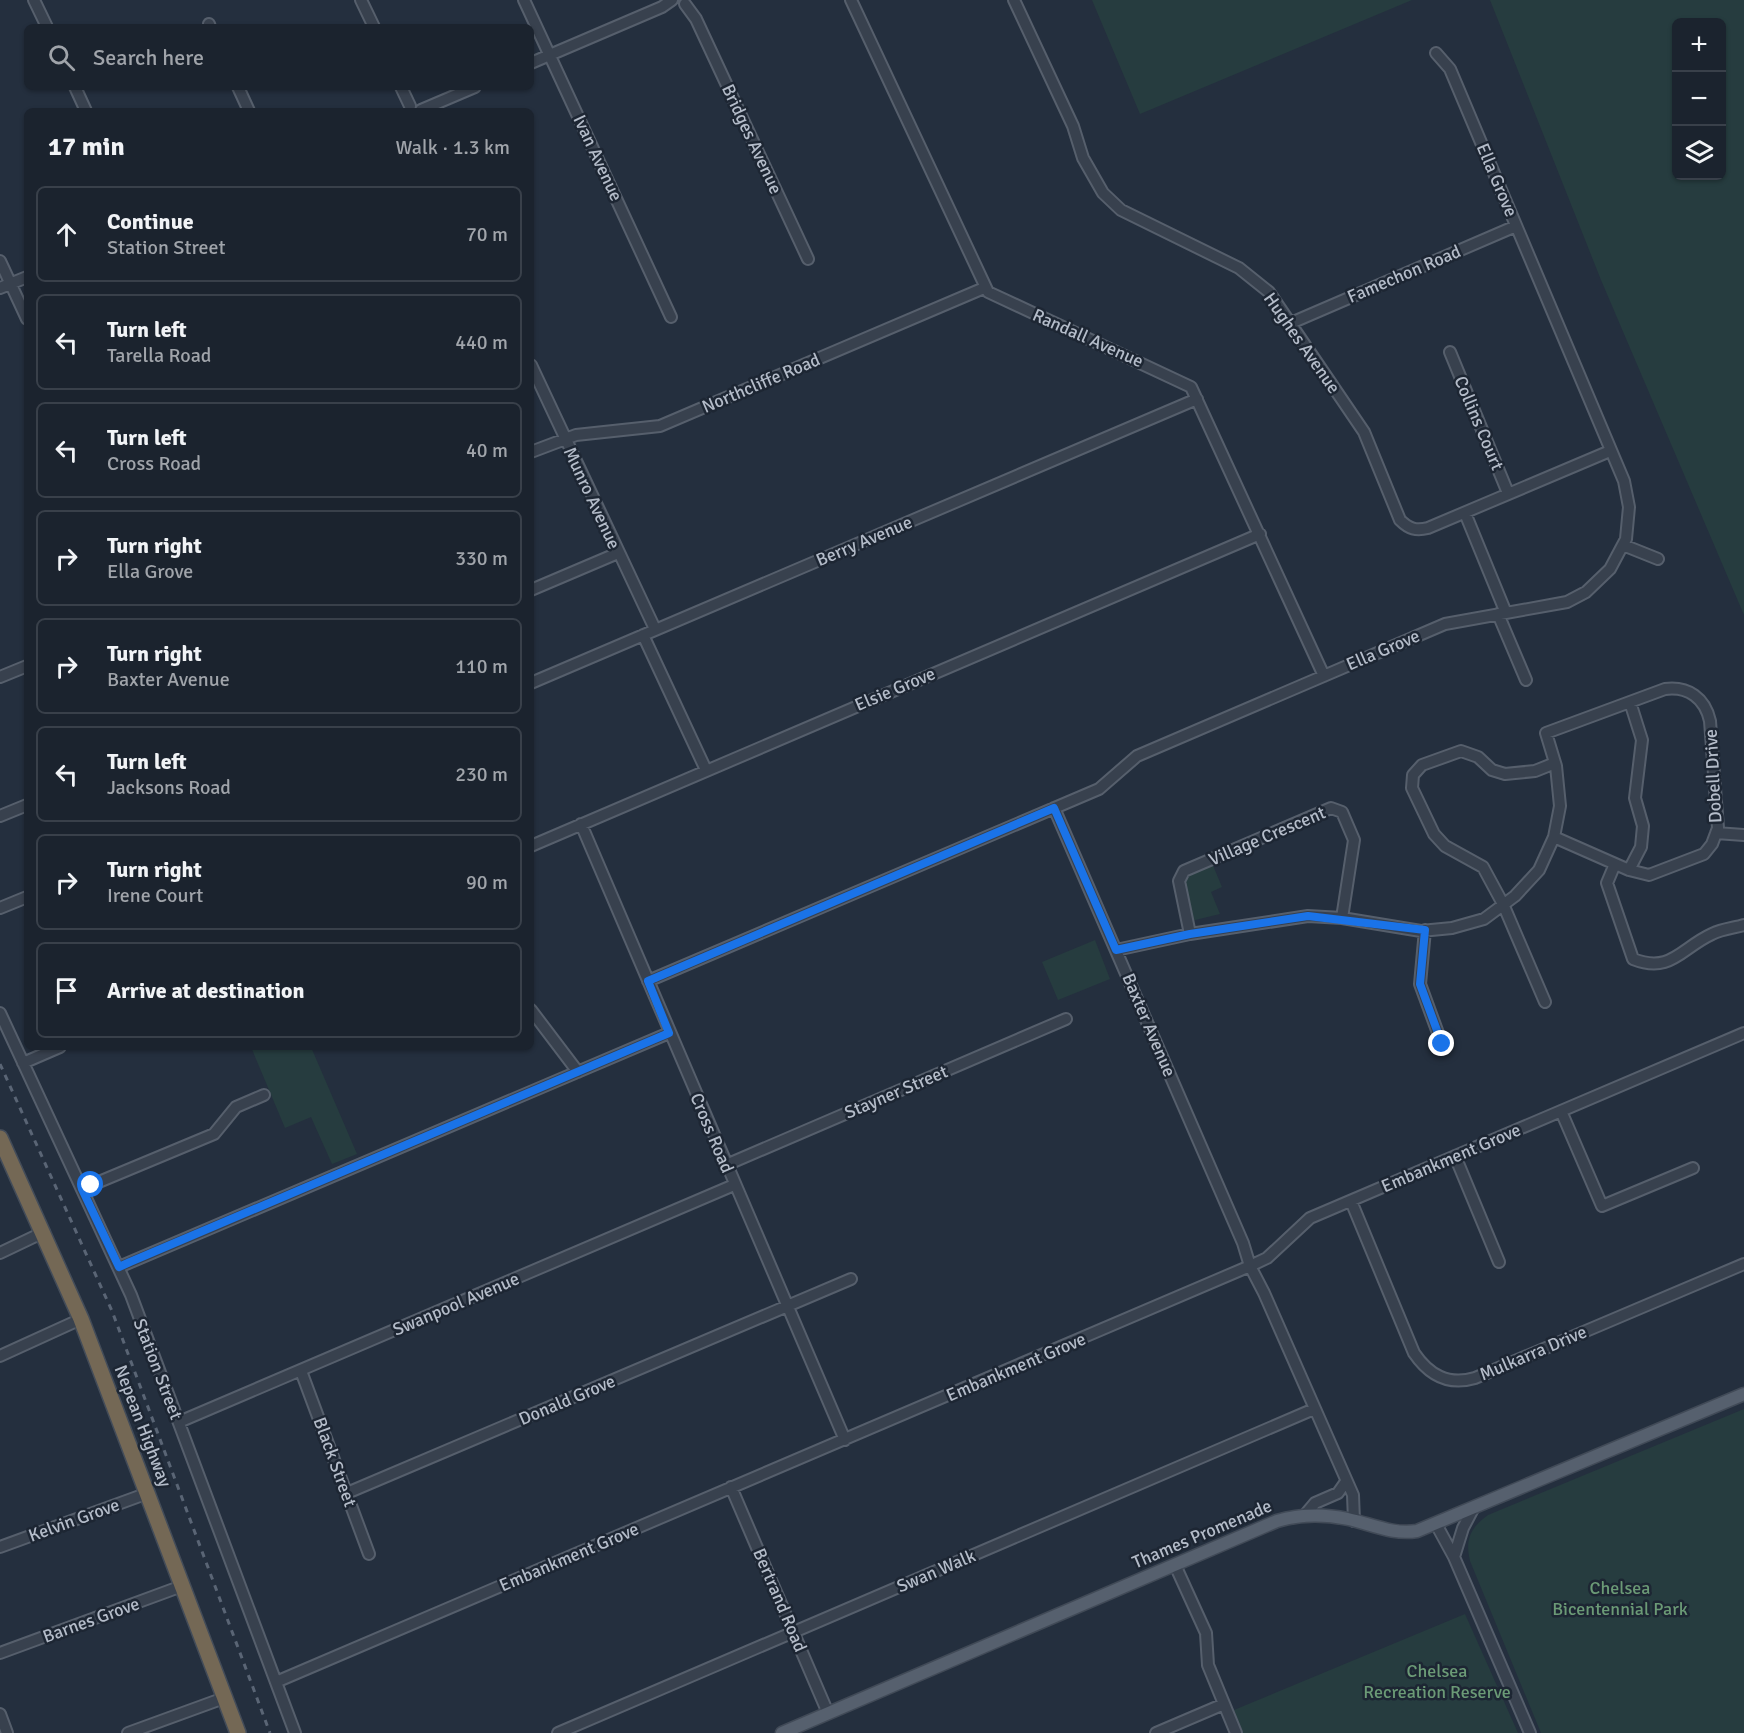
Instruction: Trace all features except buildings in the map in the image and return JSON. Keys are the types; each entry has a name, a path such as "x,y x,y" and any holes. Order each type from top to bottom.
{"highway":[{"name":"Nepean Highway","path":"0,1138 81,1319 238,1733"}],"main road":[{"name":"Thames Promenade","path":"782,1733 804,1729 828,1713 1273,1523 1304,1516 1350,1520 1401,1532 1417,1531 1744,1394"}],"street":[{"path":"34,0 46,24"},
{"path":"361,0 373,24"},
{"name":"Ivan Avenue","path":"524,0 671,317"},
{"path":"851,0 984,288"},
{"name":"Hughes Avenue","path":"1014,0 1073,126 1080,152 1108,198 1129,215 1239,268 1269,292 1364,432 1400,520 1411,529 1419,531 1465,513 1610,451"},
{"path":"534,62 662,7 684,1"},
{"name":"Bridges Avenue","path":"684,1 696,19 808,259"},
{"name":"Ella Grove","path":"648,981 1099,789 1137,756 1445,624 1567,602 1586,592 1610,569 1626,539 1629,507 1624,481 1450,69 1436,53"},
{"path":"76,90 85,108"},
{"path":"239,90 248,108"},
{"path":"403,90 414,108"},
{"path":"420,108 467,90"},
{"name":"Famechon Road","path":"1291,323 1516,226"},
{"path":"0,261 5,286 24,315"},
{"path":"5,286 24,278"},
{"name":"Randall Avenue","path":"984,288 993,296 1185,382 1191,387 1324,676"},
{"name":"Northcliffe Road","path":"534,451 564,438 660,426 984,288"},
{"name":"Collins Court","path":"1449,352 1508,493"},
{"name":"Munro Avenue","path":"534,372 655,629"},
{"name":"Berry Avenue","path":"534,682 1197,399"},
{"path":"1465,513 1526,680"},
{"name":"Elsie Grove","path":"534,845 1260,534"},
{"path":"1623,545 1658,559"},
{"path":"534,589 618,554"},
{"path":"643,635 706,770"},
{"path":"0,677 24,667"},
{"name":"Dobell Drive","path":"1554,837 1629,870 1649,875 1704,854 1712,844 1718,828 1711,724 1704,705 1693,694 1677,688 1660,691 1546,733 1555,762"},
{"path":"1629,870 1641,848 1644,826 1635,798 1642,740 1630,702"},
{"path":"1118,954 1154,942 1190,934 1308,916 1342,918 1425,930 1452,928 1484,919 1503,904 1539,870 1554,837 1560,806 1555,762 1535,771 1505,774 1492,770 1478,757 1461,751 1422,765 1413,775 1412,788 1434,834 1445,846 1483,867 1503,904 1545,1002"},
{"path":"0,816 24,806"},
{"name":"Baxter Avenue","path":"1054,808 1354,1500 1350,1520"},
{"name":"Village Crescent","path":"1190,934 1179,881 1184,871 1331,808 1342,812 1354,840 1342,918"},
{"name":"Cross Road","path":"581,824 845,1440"},
{"path":"1716,833 1744,835"},
{"path":"1615,864 1607,883 1633,959 1650,965 1664,963 1712,934 1744,925"},
{"path":"0,908 24,898"},
{"path":"1425,930 1420,984 1442,1044"},
{"name":"Station Street","path":"0,1013 119,1267 295,1733"},
{"path":"534,1014 578,1072"},
{"name":"Stayner Street","path":"726,1165 1066,1019"},
{"path":"119,1267 669,1033"},
{"name":"Embankment Grove","path":"276,1682 1253,1265 1267,1258 1298,1227 1311,1218 1744,1033"},
{"path":"23,1062 53,1050"},
{"path":"82,1189 214,1134 236,1107 264,1095"},
{"path":"1561,1111 1602,1206 1693,1168"},
{"path":"1455,1156 1499,1262"},
{"name":"Swanpool Avenue","path":"178,1422 734,1185"},
{"name":"Mulkarra Drive","path":"1351,1201 1414,1353 1424,1367 1450,1381 1475,1378 1744,1264"},
{"path":"0,1253 44,1232"},
{"name":"Donald Grove","path":"347,1493 851,1279"},
{"path":"0,1356 81,1319"},
{"name":"Black Street","path":"301,1371 369,1554"},
{"name":"Swan Walk","path":"558,1733 1314,1409"},
{"path":"1304,1516 1314,1503 1339,1492 1345,1483"},
{"name":"Bertrand Road","path":"731,1487 828,1713"},
{"name":"Kelvin Grove","path":"0,1547 148,1493"},
{"path":"1454,1557 1463,1528 1473,1509"},
{"path":"1439,1523 1530,1733"},
{"path":"1175,1565 1206,1633 1208,1665 1236,1733"},
{"name":"Barnes Grove","path":"0,1653 182,1586"},
{"path":"128,1733 224,1698"},
{"path":"1156,1733 1224,1704"},
{"path":"0,1714 7,1733"}],"green space":[{"path":"1092,0 1412,0 1140,114"},
{"path":"1490,0 1744,0 1744,615 1601,280"},
{"path":"1212,863 1222,887 1211,892 1220,914 1191,921 1184,883 1192,871"},
{"path":"1095,940 1110,979 1058,1000 1042,962"},
{"path":"252,1050 312,1050 357,1154 332,1164 311,1117 285,1128"},
{"name":"Chelsea Bicentennial Park","path":"1744,1409 1744,1733 1541,1733 1470,1561 1468,1547 1473,1530 1488,1515"},
{"name":"Chelsea Recreation Reserve","path":"1465,1614 1518,1733 1243,1733 1234,1710"}],"railway":[{"path":"0,1064 112,1311 270,1733"}],"route":[{"path":"91,1185 82,1189 119,1267 669,1033 648,981 1054,808 1116,950 1121,947 1190,934 1308,916 1342,918 1425,930 1420,984 1442,1044"}]}
